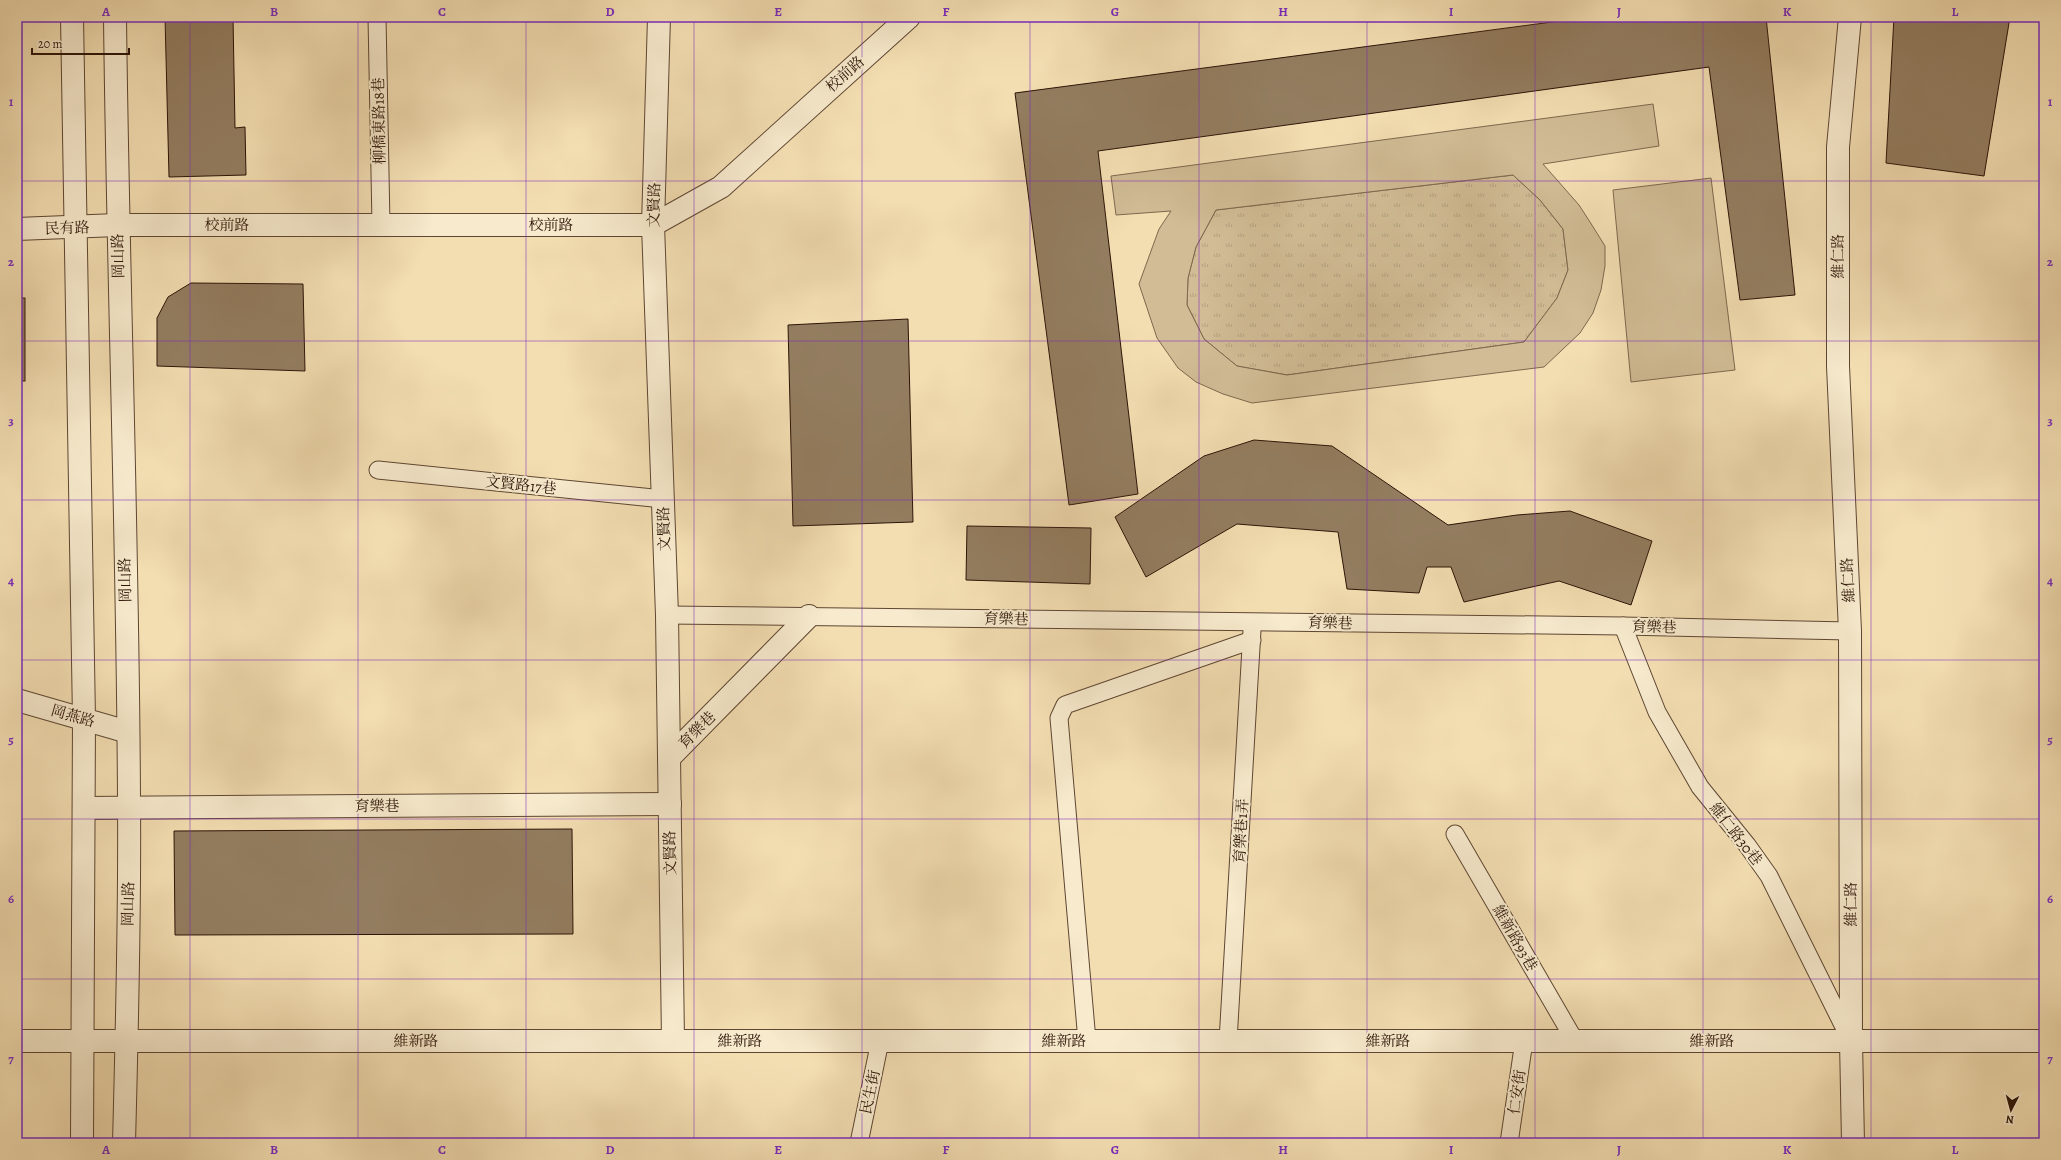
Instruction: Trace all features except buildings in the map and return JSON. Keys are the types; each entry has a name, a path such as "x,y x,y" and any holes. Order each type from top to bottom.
{"street":[{"path":"72,17 84,719 84,1041 82,1143"},
{"name":"岡山路","path":"115,17 117,225 129,808 124,1143"},
{"name":"文賢路","path":"659,17 653,225 667,615 673,1041"},
{"name":"校前路","path":"117,225 653,225 721,187 909,17"},
{"name":"維仁路","path":"1850,17 1838,147 1838,366 1850,631 1852,1143"},
{"name":"民有路","path":"17,229 76,228 117,225"},
{"name":"育樂巷","path":"669,758 809,616"},
{"name":"岡燕路","path":"17,700 128,732"},
{"name":"育樂巷","path":"84,808 670,804"},
{"name":"維新路","path":"17,1041 2044,1041"}],"lane":[{"name":"柳橋東路18巷","path":"377,17 381,225"},
{"name":"文賢路17巷","path":"378,470 663,499"},
{"name":"育樂巷","path":"667,615 1623,626 1850,631"},
{"name":"育樂巷1弄","path":"1228,1041 1253,622"},
{"name":"維仁路30巷","path":"1623,626 1657,712 1700,787 1747,845 1769,876 1851,1041"},
{"path":"1087,1041 1059,718 1065,705 1252,640"},
{"name":"維新路93巷","path":"1455,834 1575,1041"},
{"name":"民生街","path":"859,1143 880,1041"},
{"name":"仁安街","path":"1509,1143 1524,1041"}],"green space":[{"path":"1653,104 1659,146 1543,164 1579,205 1605,246 1605,266 1601,290 1593,313 1580,333 1544,367 1252,403 1223,394 1196,382 1178,368 1157,338 1139,284 1159,229 1171,211 1116,215 1111,176","holes":["1513,175 1540,200 1563,229 1568,270 1557,298 1524,342 1287,375 1237,366 1204,339 1187,305 1188,278 1196,247 1216,210"]},
{"path":"1513,175 1540,200 1563,229 1568,270 1557,298 1524,342 1287,375 1237,366 1204,339 1187,305 1188,278 1196,247 1216,210"},
{"path":"1711,178 1735,370 1631,382 1613,190"}]}
